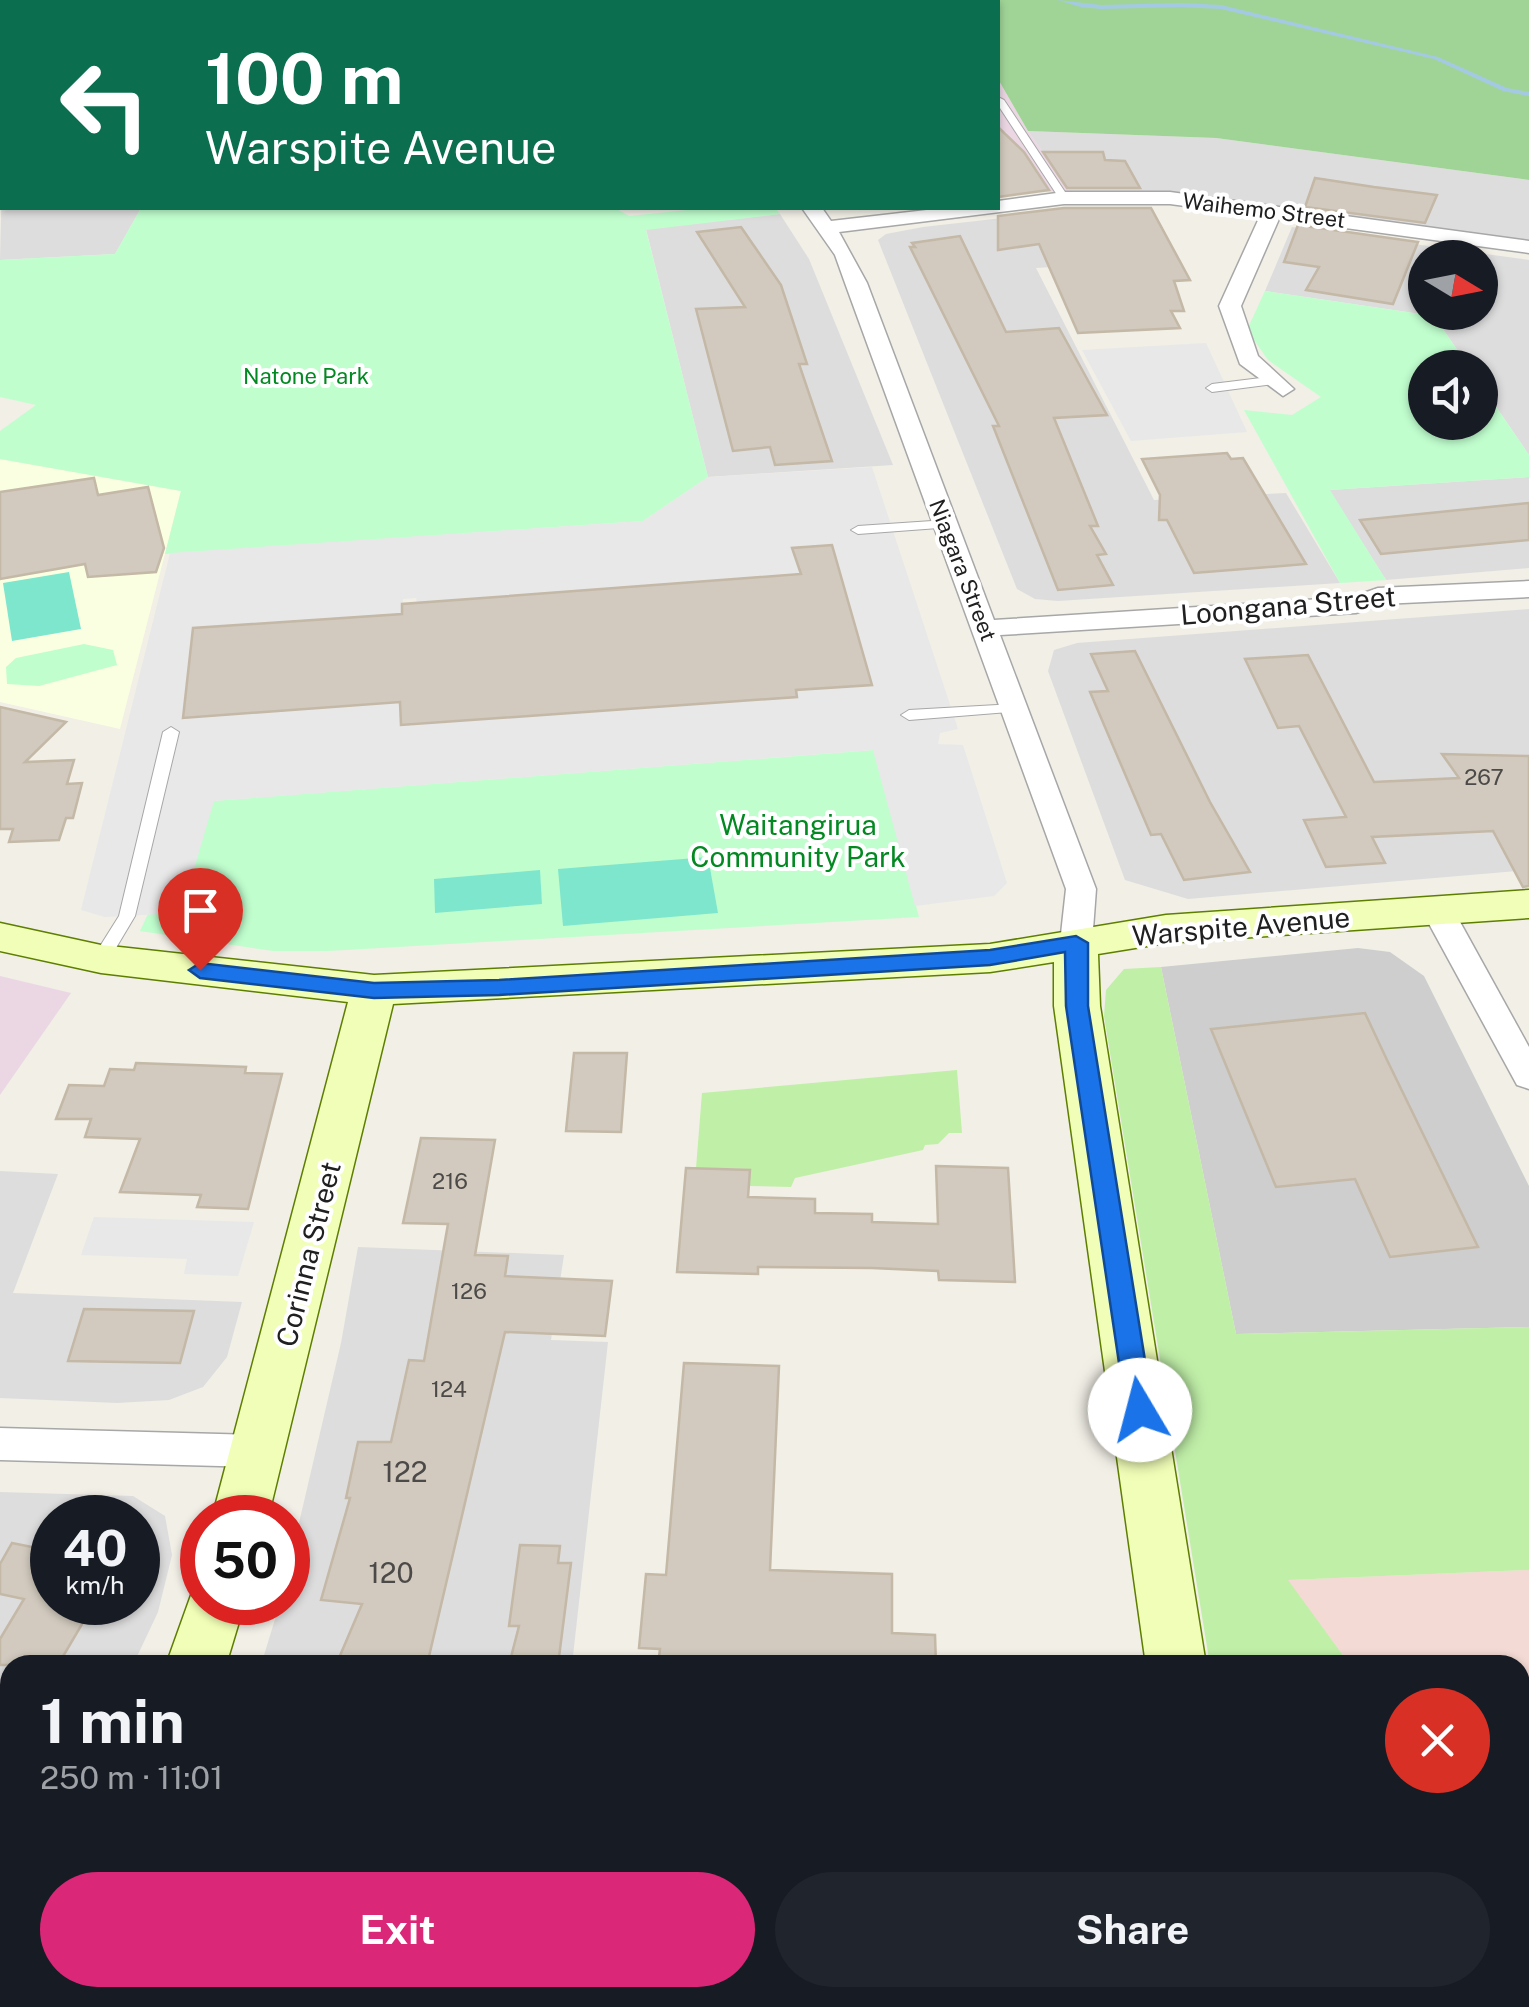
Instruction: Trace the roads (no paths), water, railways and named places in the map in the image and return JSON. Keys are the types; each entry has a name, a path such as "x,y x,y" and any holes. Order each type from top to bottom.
{"main road":[{"name":"Warspite Avenue","path":"0,937 101,959 374,990 499,988 990,958 1166,929 1529,904"},
{"path":"1076,943 1077,1006 1102,1150 1175,1655"},
{"name":"Corinna Street","path":"246,1495 374,990"},
{"path":"199,1655 209,1625"}],"street":[{"name":"Waihemo Street","path":"1000,206 1064,198 1170,198 1529,247"},
{"name":"Waihemo Street","path":"820,217 942,210"},
{"path":"1272,210 1230,306 1248,358 1276,386"},
{"name":"Niagara Street","path":"820,217 856,283 1080,890 1076,943"},
{"name":"Loongana Street","path":"986,628 1333,607 1356,605 1378,596 1529,590"},
{"path":"1438,911 1529,1077"},
{"path":"0,1444 258,1450"}],"lane":[{"path":"1000,100 1064,198"},
{"path":"1212,388 1276,386"},
{"path":"858,530 946,524"},
{"path":"909,715 1015,708"},
{"path":"101,959 128,916 170,732"}],"waterway":[{"path":"1060,0 1121,8 1221,7 1436,58 1505,90 1529,94"}],"park label":[{"name":"Natone Park","path":"306,376"},
{"name":"Waitangirua Community Park","path":"798,840"}]}
